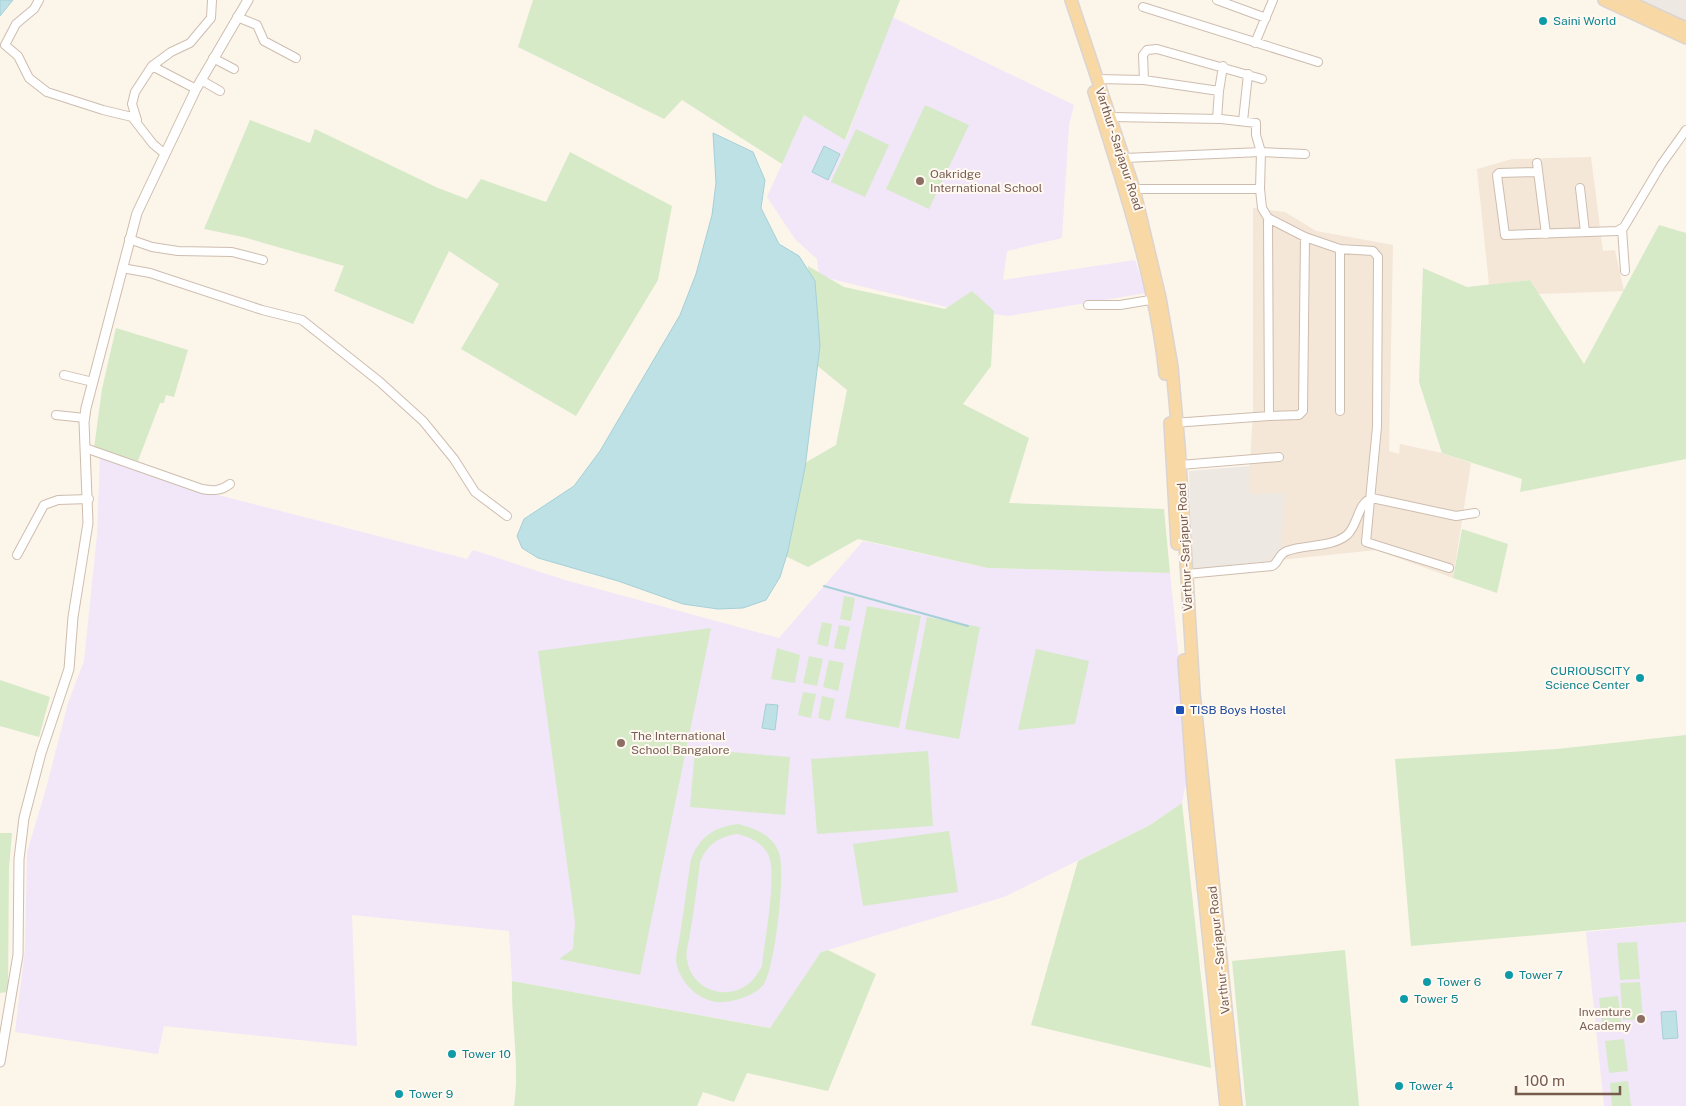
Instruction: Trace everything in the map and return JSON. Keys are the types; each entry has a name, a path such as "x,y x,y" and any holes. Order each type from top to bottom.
{"main road":[{"name":"Varthur - Sarjapur Road","path":"1067,0 1156,299"},
{"name":"Varthur - Sarjapur Road","path":"1071,0 1096,79 1112,118 1134,189 1172,367 1193,787 1226,1106"},
{"path":"1604,0 1686,38"},
{"path":"1625,0 1686,28"},
{"name":"Varthur - Sarjapur Road","path":"1174,423 1180,465 1202,776 1236,1106"}],"street":[{"path":"39,0 34,9 16,24 5,45 18,56 29,78 47,92 132,117 153,144 165,154"},
{"path":"137,121 132,104 136,92 152,66 171,52 190,44 211,18 212,0"},
{"path":"0,1062 18,955 19,858 24,818 41,753 69,669 73,618 88,522 89,499 85,418 93,382 137,213 198,84 248,0"},
{"path":"1217,0 1266,18"},
{"path":"1255,43 1273,0"},
{"path":"1143,7 1318,62"},
{"path":"237,17 257,25 264,41 296,58"},
{"path":"1144,80 1143,55 1149,49 1157,49 1223,66 1262,79"},
{"path":"213,58 234,69"},
{"path":"152,66 220,91"},
{"path":"1217,119 1223,66"},
{"path":"1243,121 1248,74"},
{"path":"1096,79 1144,80 1219,91"},
{"path":"1112,118 1217,119 1256,123 1256,134 1261,152 1260,189 1262,208 1268,218 1268,416"},
{"path":"1625,271 1622,229 1661,165 1686,130"},
{"path":"1125,158 1261,152 1305,154"},
{"path":"1537,163 1546,234"},
{"path":"1538,172 1498,174 1506,236 1622,229"},
{"path":"1580,188 1585,232"},
{"path":"1134,189 1260,189"},
{"path":"1268,218 1305,237 1340,249 1372,251 1378,257 1377,427 1366,542 1449,568"},
{"path":"1174,423 1298,415 1303,411 1305,237"},
{"path":"129,239 152,247 178,251 232,252 263,260"},
{"path":"1340,249 1340,411"},
{"path":"122,268 150,273 262,310 302,320 380,382 423,421 454,459 475,492 506,516"},
{"path":"1088,305 1120,304 1156,299"},
{"path":"64,374 93,382"},
{"path":"56,415 85,418"},
{"path":"86,448 202,489 214,491 224,489 230,484"},
{"path":"1180,465 1279,457"},
{"path":"1370,498 1456,516 1475,513"},
{"path":"1187,574 1272,566 1277,562 1279,556 1287,550 1336,542 1350,531 1362,505 1370,498"},
{"path":"17,555 44,505 58,500 89,499"}],"shaded area":[{"path":"1635,0 1686,0 1686,24"},
{"name":"Oakridge International School","path":"892,17 1074,105 1069,125 1062,238 1007,251 1003,280 1135,260 1146,293 1009,316 955,309 819,276 817,259 795,239 767,197 804,115 846,140"},
{"path":"1591,157 1603,251 1615,250 1624,291 1539,294 1530,280 1489,285 1477,169 1512,159"},
{"path":"1253,208 1285,212 1316,231 1393,245 1389,451 1399,454 1400,444 1442,453 1471,463 1453,578 1376,550 1280,560 1248,494 1253,413"},
{"name":"The International School Bangalore","path":"100,457 203,491 467,559 473,550 565,580 779,638 863,541 988,568 1170,573 1181,679 1186,782 1182,803 1150,825 1004,897 821,952 771,1028 512,981 509,931 352,915 357,1046 164,1026 158,1054 15,1032 25,949 27,852 46,789 68,703 84,661 97,535"},
{"path":"1250,466 1249,494 1285,493 1280,560 1192,569 1189,471"},
{"name":"Inventure Academy","path":"1686,922 1686,1106 1604,1106 1586,932"}],"green space":[{"path":"533,0 900,0 845,140 804,115 782,164 682,100 664,119 518,47"},
{"path":"925,105 969,125 929,209 886,189"},
{"path":"250,120 310,143 315,129 438,188 467,199 481,179 546,202 570,152 672,206 658,280 576,416 461,349 499,284 449,251 413,324 334,291 344,266 243,237 204,229"},
{"path":"856,129 889,145 865,197 831,182"},
{"path":"1659,225 1686,233 1686,459 1520,492 1522,479 1442,453 1419,382 1423,268 1467,287 1530,280 1584,364"},
{"path":"808,266 844,287 945,309 972,291 994,311 991,366 963,404 1029,438 1009,503 1164,509 1170,573 988,568 858,539 808,567 775,551 777,479 836,445 847,390 814,363"},
{"path":"116,328 188,350 174,397 166,395 164,403 160,403 138,461 94,448 102,389"},
{"path":"1462,529 1508,544 1497,593 1453,578"},
{"path":"844,596 855,598 851,621 840,619"},
{"path":"867,606 921,616 899,728 845,718"},
{"path":"927,617 980,627 959,739 905,729"},
{"path":"822,622 832,624 828,647 817,644"},
{"path":"839,625 850,627 845,650 834,648"},
{"path":"711,628 640,975 559,959 573,949 575,922 538,651"},
{"path":"777,648 800,655 795,683 771,679"},
{"path":"1036,649 1089,661 1075,724 1018,730"},
{"path":"809,656 823,659 817,686 803,683"},
{"path":"829,660 844,663 838,691 823,687"},
{"path":"0,680 50,697 39,737 0,726"},
{"path":"803,692 816,694 811,718 798,715"},
{"path":"822,696 835,699 830,721 818,718"},
{"path":"1686,735 1686,922 1411,946 1395,759 1557,749"},
{"path":"695,749 790,757 785,815 690,807"},
{"path":"928,751 933,826 817,834 811,759"},
{"path":"1182,803 1211,1068 1031,1025 1078,861 1150,825"},
{"path":"738,824 756,830 772,841 779,853 781,864 780,898 772,959 764,984 746,997 715,1002 699,996 686,984 678,969 676,958 691,859 708,834 729,825","holes":["737,834 751,838 762,846 768,854 772,876 770,908 762,966 756,976 744,987 734,991 721,992 707,988 696,979 689,967 687,951 700,862 706,850 714,842"]},
{"path":"949,831 958,892 863,906 853,844"},
{"path":"0,833 12,833 9,868 8,992 0,993"},
{"path":"1637,942 1640,979 1620,980 1617,943"},
{"path":"828,950 876,974 828,1091 747,1073 734,1102 703,1092 697,1106 514,1106 516,1059 512,981 770,1028 821,952"},
{"path":"1345,950 1359,1106 1246,1106 1232,961"},
{"path":"1640,982 1643,1019 1623,1020 1620,983"},
{"path":"1618,996 1622,1029 1603,1031 1599,998"},
{"path":"1624,1039 1628,1071 1609,1073 1605,1041"},
{"path":"1628,1081 1631,1106 1612,1106 1610,1083"}],"water":[{"path":"0,0 13,0 0,16"},
{"path":"713,133 753,152 765,180 761,208 779,244 799,256 815,281 820,346 805,468 788,551 780,577 766,600 743,608 718,609 683,604 618,581 538,558 522,548 517,536 524,519 574,486 600,451 680,315 696,274 712,215 716,183"},
{"path":"824,146 840,154 828,180 812,172"},
{"path":"766,704 778,705 775,730 762,728"},
{"path":"1676,1011 1678,1038 1663,1039 1661,1012"}],"waterway":[{"path":"824,586 968,626"}],"place":[{"name":"Saini World","path":"1543,21"},
{"name":"Oakridge International School","path":"920,181"},
{"name":"CURIOUSCITY Science Center","path":"1640,678"},
{"name":"TISB Boys Hostel","path":"1180,710"},
{"name":"The International School Bangalore","path":"621,743"},
{"name":"Tower 7","path":"1509,975"},
{"name":"Tower 6","path":"1427,982"},
{"name":"Tower 5","path":"1404,999"},
{"name":"Inventure Academy","path":"1641,1019"},
{"name":"Tower 10","path":"452,1054"},
{"name":"Tower 4","path":"1399,1086"},
{"name":"Tower 9","path":"399,1094"}]}
